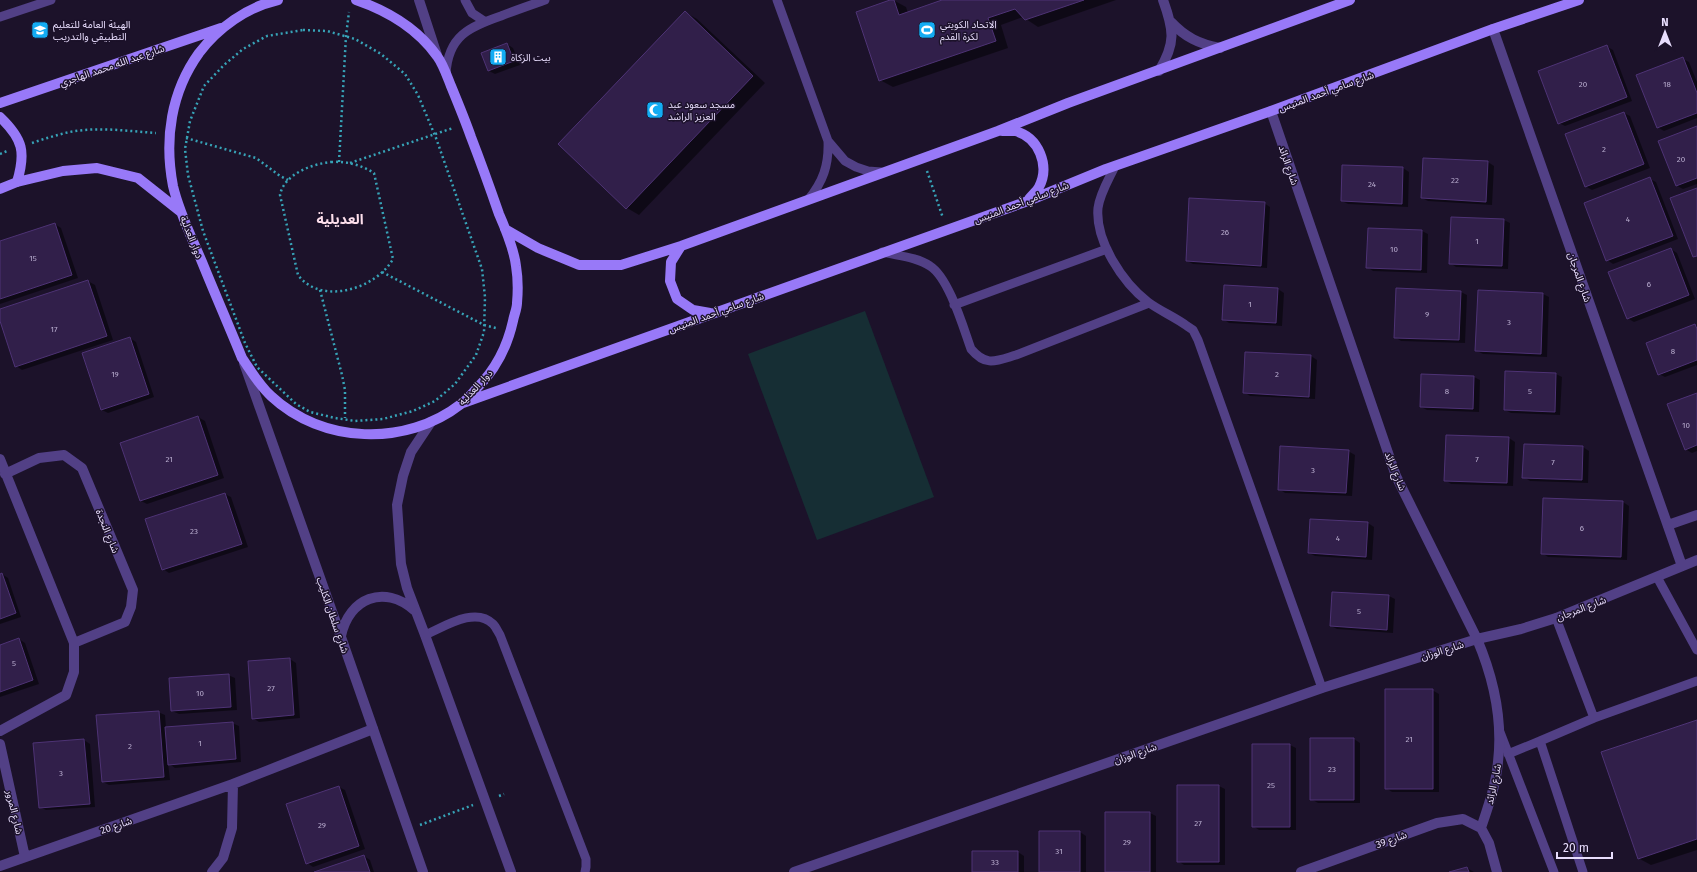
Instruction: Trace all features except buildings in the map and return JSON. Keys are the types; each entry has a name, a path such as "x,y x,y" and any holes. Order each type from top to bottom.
{"main road":[{"name":"دوار العدلية","path":"278,0 247,12 225,26 203,48 192,64 180,86 172,110 169,135 173,186 181,212 242,358 255,378 271,396 291,411 312,423 359,435 384,435 408,430 431,422 447,414 463,403 490,375 508,342 511,331 517,304 516,266 505,229 466,124 438,57 421,36 400,20 376,7 353,4"},
{"path":"505,229 538,248 579,265 621,265 682,246 881,172 998,131 1068,103 1350,0"},
{"name":"شارع سامي أحمد المنيس","path":"463,403 1028,201 1115,166 1271,111 1493,29 1579,0"},
{"name":"شارع عبد الله محمد الهاجري","path":"0,103 225,26"},
{"path":"0,117 13,130 21,146 22,165 17,182"},
{"path":"998,131 1016,131 1031,140 1041,154 1044,171 1039,188 1028,201"},
{"path":"0,189 17,182 63,171 97,168 138,178 181,212"},
{"path":"682,246 671,262 670,281 677,299 693,310 712,313"}],"street":[{"path":"247,12 257,0"},
{"path":"419,0 438,57"},
{"path":"1159,70 1170,47 1171,35 1171,22 1163,0"},
{"path":"1171,22 1181,32 1193,40 1206,46 1220,48"},
{"name":"شارع المرجان","path":"1493,29 1682,566"},
{"name":"شارع الرائد","path":"1271,111 1396,476 1477,639 1488,665 1498,708 1498,762 1491,797 1481,828"},
{"name":"شارع سلطان الكليب","path":"242,358 423,872"},
{"path":"431,422 411,452 403,476 397,505 401,564 407,588 511,872"},
{"name":"شارع النجدة","path":"0,731 66,695 74,672 74,643 2,466 39,458 64,455 82,468 133,590 132,607 125,622 74,643"},
{"path":"1668,525 1697,515"},
{"name":"شارع المرجان","path":"1477,639 1521,629 1556,618 1697,560"},
{"path":"341,637 344,624 350,613 359,604 370,598 382,596 395,598 406,603 416,611"},
{"name":"شارع الوزان","path":"794,872 1322,688 1477,639"},
{"name":"شارع 20","path":"0,866 233,784 373,729"},
{"name":"شارع المرور","path":"0,744 25,857"},
{"path":"212,872 223,858 232,828 233,784"},
{"name":"شارع 39","path":"1300,872 1437,823 1463,819 1481,828"},
{"path":"1481,828 1489,843 1497,872"}],"lane":[{"path":"0,17 51,0"},
{"path":"465,0 472,13 484,22"},
{"path":"446,75 447,61 452,47 460,36 471,27 546,0"},
{"path":"777,0 828,142 829,154 823,179 808,200"},
{"path":"828,142 845,161 868,171 881,172"},
{"path":"1115,166 1101,195 1098,208 1099,223 1107,249 1127,283 1150,303 1193,330 1198,340 1322,688"},
{"path":"954,305 1107,249"},
{"path":"882,252 916,259 931,266 944,281 971,349 979,358 988,361 1002,360 1016,355 1150,303"},
{"path":"1657,577 1697,650"},
{"path":"425,635 462,619 473,617 485,619 494,624 500,635 586,859 585,872"},
{"path":"1556,618 1594,718"},
{"path":"1508,754 1594,718 1697,681"},
{"path":"1499,729 1554,872"},
{"path":"1540,741 1583,872"}],"path":[{"path":"339,162 346,36 353,4"},
{"path":"303,30 327,31 346,36 356,39 381,54 405,74 418,95 434,134 482,270 485,297 484,332 476,355 455,384 435,401 413,410 383,419 356,421 310,412 296,404 257,367 245,343 203,231 188,175 185,148 190,121 204,86 224,65 243,49 267,36 303,30"},
{"path":"349,163 466,124"},
{"path":"0,154 21,146 67,133 91,130 118,130 187,138 256,158 280,176 288,180"},
{"path":"922,158 947,230"},
{"path":"339,162 366,168 374,174 393,259 389,266 382,272 356,288 345,290 320,290 302,280 298,275 280,195 281,189 288,180 310,166 319,163 339,162"},
{"path":"382,272 484,325 511,331"},
{"path":"320,290 345,390 345,420 343,432"},
{"path":"408,830 504,794"}],"green space":[{"path":"865,311 934,497 817,540 748,354"}],"place":[{"name":"الهيئة العامة للتعليم التطبيقي والتدريب","path":"40,30"},
{"name":"الاتحاد الكويتي لكرة القدم","path":"927,30"},
{"name":"بيت الزكاة","path":"498,57"},
{"name":"مسجد سعود عبد العزيز الراشد","path":"655,110"}],"district":[{"name":"العديلية","path":"340,219"}]}
